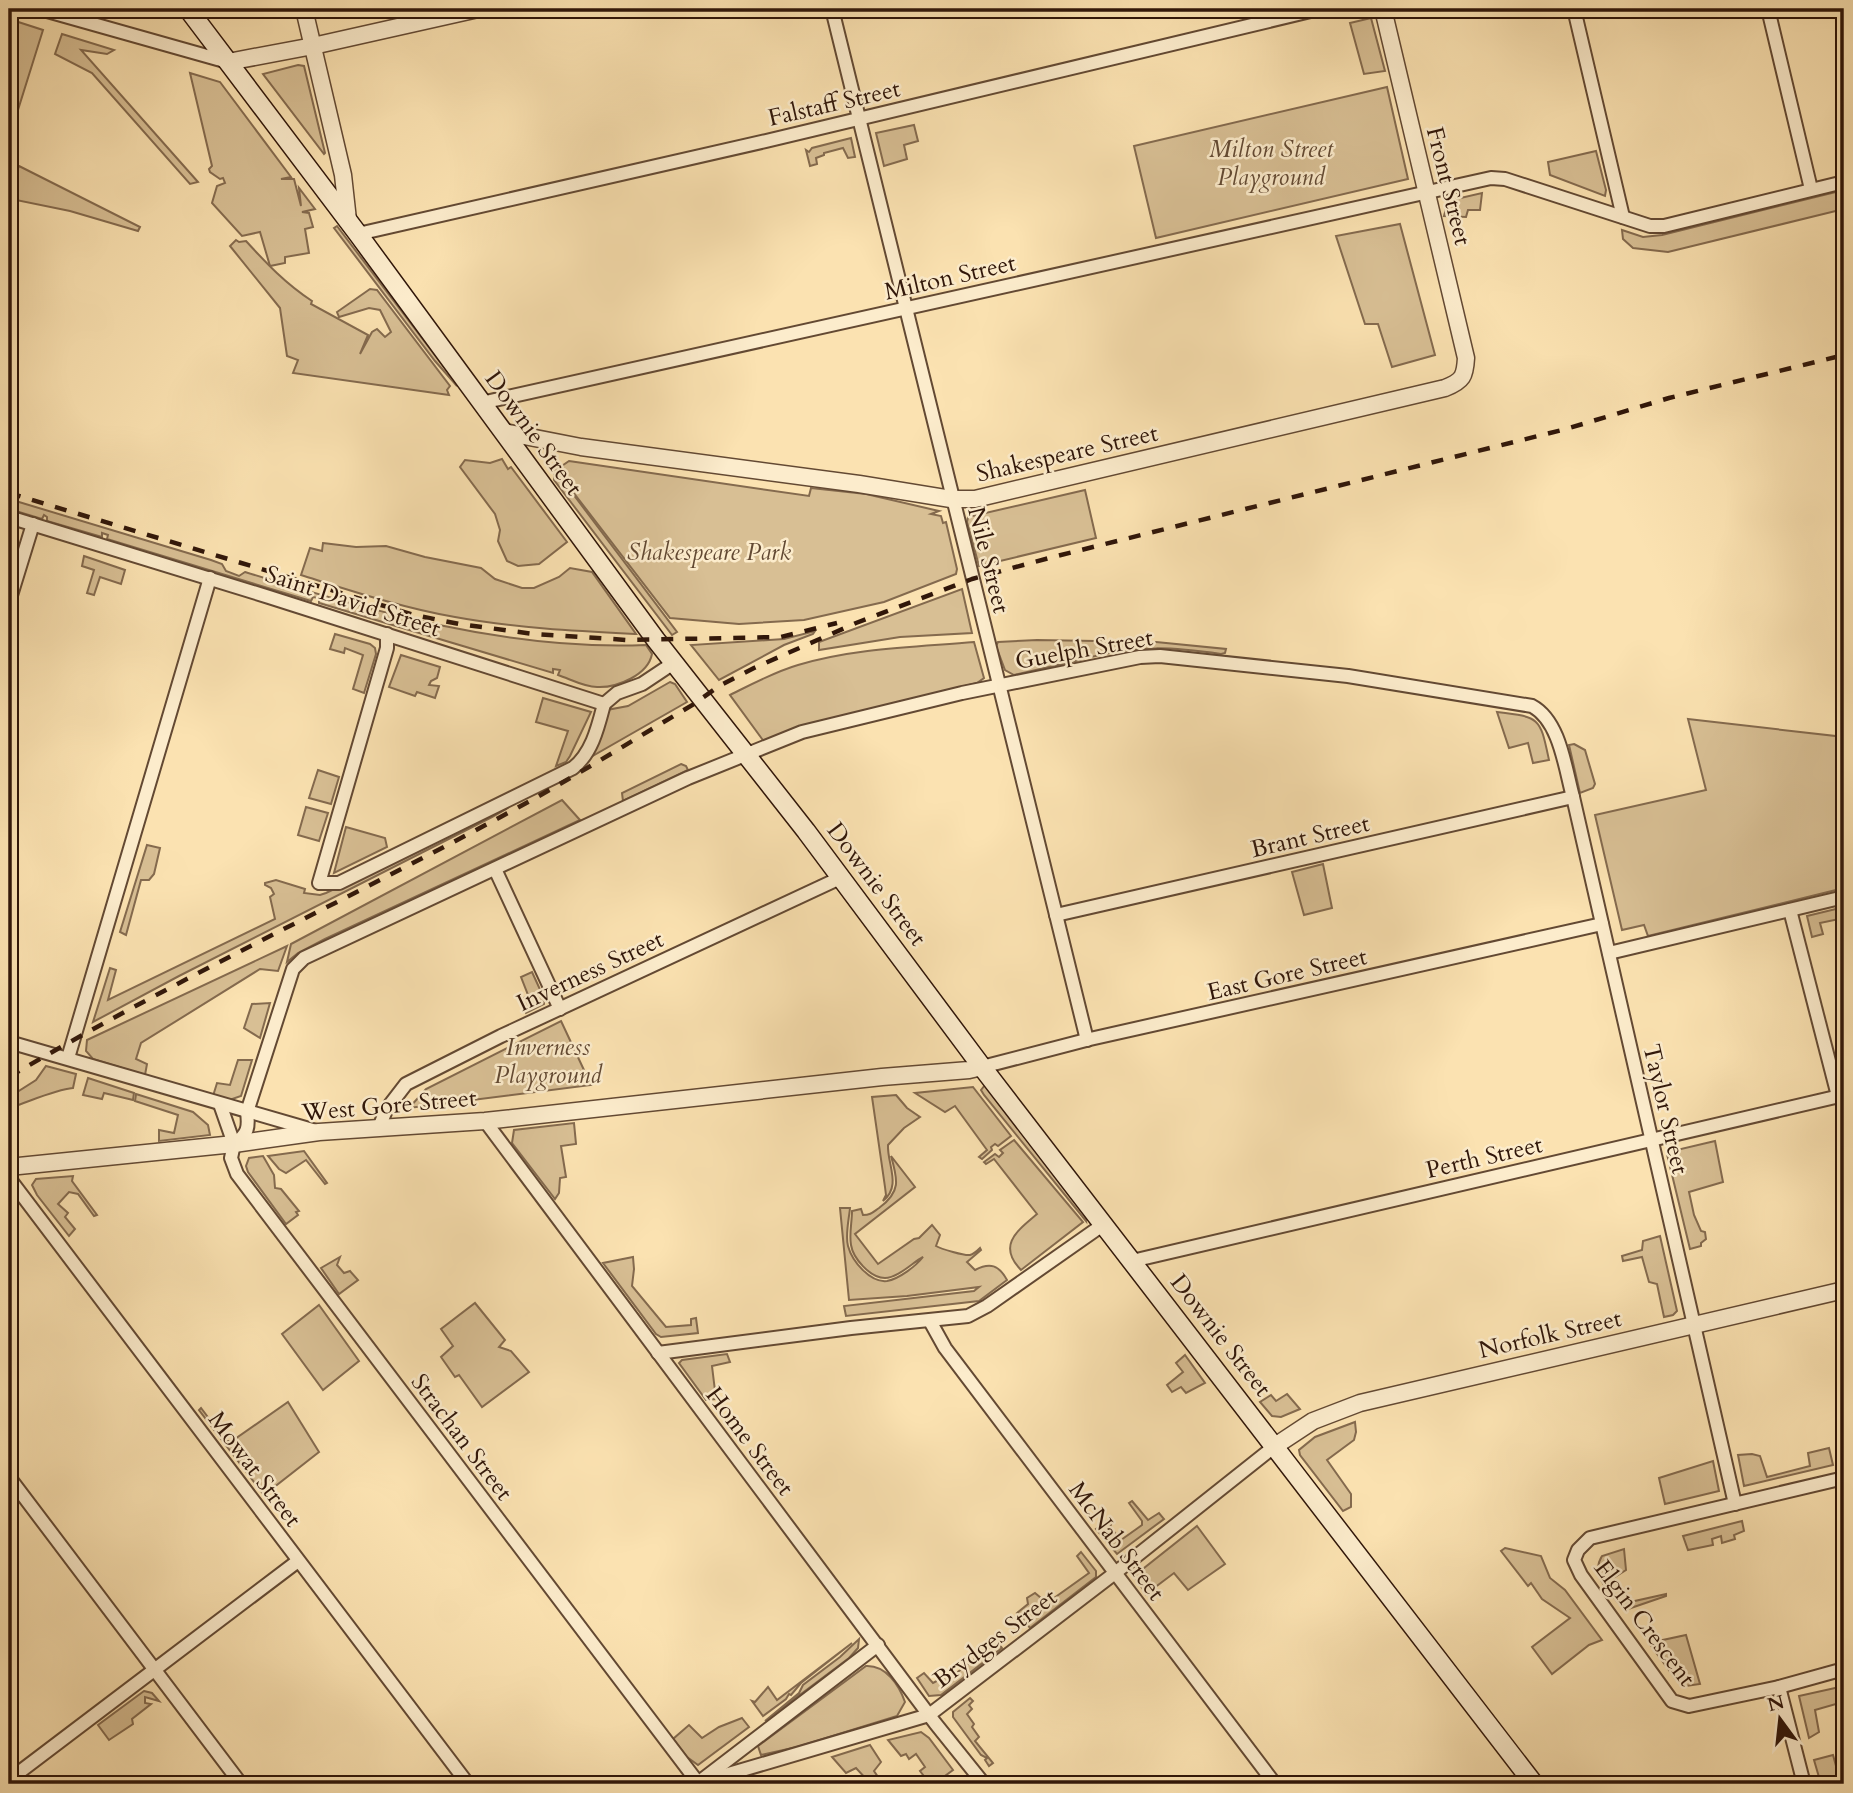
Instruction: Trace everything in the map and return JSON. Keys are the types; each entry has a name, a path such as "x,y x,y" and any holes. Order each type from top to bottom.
{"main road":[{"name":"Downie Street","path":"188,9 353,227 599,564 1275,1446 1526,1782"}],"street":[{"path":"40,9 228,62 478,9"},
{"path":"304,9 353,227"},
{"name":"Nile Street","path":"832,9 951,499 1087,1040"},
{"name":"Falstaff Street","path":"353,227 859,118 1319,9"},
{"name":"Front Street","path":"1383,9 1466,358 1465,374"},
{"path":"1574,9 1623,217"},
{"path":"1768,9 1811,189"},
{"name":"Milton Street","path":"481,403 1491,178 1504,179 1650,226 1664,226 1844,182"},
{"name":"Shakespeare Street","path":"504,432 581,447 951,499 975,499 1433,391 1460,382 1465,374"},
{"name":"Saint David Street","path":"9,517 604,704"},
{"path":"9,602 33,524"},
{"path":"68,1058 210,578"},
{"path":"387,634 387,648 319,883 339,883 573,768 584,760 604,704 617,693 642,684 675,662"},
{"name":"Guelph Street","path":"247,1112 293,969 304,958 616,811 746,754 802,733 999,685 1140,657 1160,656 1348,676 1532,706 1544,712 1553,725"},
{"name":"Taylor Street","path":"1553,725 1573,797 1735,1504"},
{"name":"Brant Street","path":"1056,915 1573,797"},
{"path":"495,869 560,1009"},
{"name":"Inverness Street","path":"379,1128 386,1110 406,1084 841,878"},
{"path":"1609,953 1844,897"},
{"path":"1790,910 1841,1095"},
{"name":"East Gore Street","path":"982,1067 1087,1040 1602,924"},
{"path":"9,1042 319,1132"},
{"name":"West Gore Street","path":"9,1167 234,1144 319,1132 485,1121 982,1067"},
{"name":"Perth Street","path":"1132,1261 1841,1095"},
{"name":"Strachan Street","path":"220,1104 234,1144 230,1158 237,1174 698,1784"},
{"path":"234,1144 245,1136 249,1129 247,1112"},
{"name":"Home Street","path":"485,1121 929,1715 984,1784"},
{"name":"Mowat Street","path":"9,1178 468,1784"},
{"path":"658,1353 968,1316 982,1310 1104,1224"},
{"name":"Norfolk Street","path":"1275,1446 1313,1421 1360,1402 1844,1290"},
{"name":"McNab Street","path":"930,1321 945,1348 1275,1784"},
{"name":"Brydges Street","path":"698,1784 929,1715 1275,1446"},
{"path":"9,1477 241,1784"},
{"name":"Elgin Crescent","path":"1844,1478 1590,1538 1578,1550 1574,1560 1581,1575 1673,1702 1689,1706 1844,1670"},
{"path":"9,1780 298,1561"},
{"path":"698,1784 878,1645"},
{"path":"1780,1687 1804,1784"}],"green space":[{"path":"1371,18 1385,71 1364,74 1350,23"},
{"path":"9,19 43,30 17,113 9,111"},
{"path":"62,34 114,50 107,54 81,50 198,182 190,184 92,73 55,54"},
{"path":"298,65 304,66 324,154 263,74"},
{"path":"190,73 220,82 291,177 281,179 294,179 301,206 299,188 315,209 302,212 309,213 313,227 305,229 309,253 285,257 285,263 270,266 260,232 242,236 212,203 217,186 225,183 223,178 220,179 209,169 212,166"},
{"name":"Milton Street Playground","path":"1387,87 1408,179 1156,238 1134,146"},
{"path":"914,125 918,141 904,145 907,159 884,166 876,133"},
{"path":"851,138 855,157 848,158 843,148 824,153 816,158 817,164 810,166 806,150 809,152 812,148"},
{"path":"1596,151 1606,190 1605,196 1550,175 1548,162"},
{"path":"19,166 140,227 138,231 70,211 11,199 9,189"},
{"path":"1844,190 1844,209 1668,252 1633,248 1623,239 1622,230 1643,237 1662,235"},
{"path":"1482,193 1480,210 1468,210 1466,217 1444,216 1447,205 1456,202 1456,199"},
{"path":"1400,224 1435,355 1392,367 1378,324 1365,324 1336,236"},
{"path":"337,226 456,383 457,386 334,228"},
{"path":"236,240 246,241 277,273 312,301 311,304 368,335 360,354 372,332 377,329 385,337 391,332 380,310 369,308 339,317 337,312 370,289 377,290 450,386 447,390 449,395 293,373 298,360 287,356 280,308 230,246"},
{"path":"502,459 508,469 511,467 567,542 539,564 518,566 507,561 498,541 500,530 495,514 460,467 465,460 490,463"},
{"name":"Shakespeare Park","path":"569,461 809,496 811,488 866,494 939,511 931,514 941,516 943,523 946,522 956,574 884,602 804,620 739,624 670,618 556,470"},
{"path":"554,471 677,632 672,635 554,480"},
{"path":"1085,490 1096,538 979,566 968,517"},
{"path":"9,499 211,560 222,564 226,571 239,576 245,572 393,614 443,626 544,642 646,645 652,654 645,668 631,679 605,687 587,686 558,675 560,670 553,669 553,673 319,603 319,598 313,597 311,601 107,539 108,535 102,533 102,537 47,521 44,515 42,519 9,509"},
{"path":"323,543 356,547 386,546 481,568 495,579 522,588 534,588 559,577 570,568 592,572 636,634 523,626 455,617 397,604 301,575 310,548 322,551"},
{"path":"84,556 125,570 121,584 100,577 94,595 87,593 94,570 82,566"},
{"path":"962,589 972,633 900,637 819,650 819,642"},
{"path":"815,631 719,680 691,645 784,639"},
{"path":"335,634 370,644 375,648 376,654 364,693 353,689 363,655 345,648 344,653 330,649"},
{"path":"974,642 984,678 977,683 798,727 765,743 730,695 780,671 820,659 885,649"},
{"path":"998,642 1156,642 1226,649 1225,653 1221,654 1156,648 1125,650 1091,657 1087,653 1087,657 1080,660 1014,675 1005,670 996,646"},
{"path":"401,655 440,667 437,678 429,685 439,686 435,698 417,692 415,696 389,687"},
{"path":"670,682 675,684 687,702 589,758 607,710 628,706"},
{"path":"543,698 591,712 570,756 566,762 556,766 568,731 536,722"},
{"path":"1497,712 1530,718 1536,722 1543,735 1549,760 1533,763 1528,743 1509,748"},
{"path":"1688,719 1844,737 1844,888 1648,936 1644,925 1622,930 1595,815 1706,790"},
{"path":"1574,744 1585,750 1595,784 1593,788 1580,793 1569,745"},
{"path":"681,764 688,770 623,801 622,793"},
{"path":"318,770 339,777 331,804 309,798"},
{"path":"562,800 580,820 325,939 287,962 291,944"},
{"path":"306,807 328,813 319,841 298,835"},
{"path":"505,807 506,809 492,817 93,1022 110,968 116,970 108,1000 275,919 270,897 274,894 265,883 276,880 305,889 304,893 320,895"},
{"path":"346,827 385,838 387,847 334,873"},
{"path":"147,845 160,848 154,874 149,880 141,880 126,935 120,932"},
{"path":"1323,864 1332,908 1304,915 1292,872"},
{"path":"1844,907 1844,918 1820,923 1823,934 1812,937 1807,916"},
{"path":"287,946 278,971 260,969 141,1043 136,1059 147,1064 145,1075 93,1059 86,1051 87,1040"},
{"path":"532,972 544,1004 526,1013 520,1001 528,995 521,977"},
{"path":"270,1003 260,1038 244,1028 252,1004"},
{"name":"Inverness Playground","path":"561,1021 591,1085 409,1108 426,1089"},
{"path":"238,1060 252,1060 241,1096 231,1101 213,1096 217,1083 230,1085"},
{"path":"46,1066 76,1074 73,1088 12,1107 17,1154 9,1154 11,1096 36,1080"},
{"path":"88,1078 134,1093 133,1100 104,1093 102,1099 83,1095"},
{"path":"985,1085 1085,1214 1086,1221 984,1095 981,1090"},
{"path":"973,1087 1011,1136 998,1146 995,1144 991,1147 992,1150 982,1159 979,1157 987,1150 955,1106 945,1112 915,1093"},
{"path":"136,1094 193,1112 208,1125 210,1135 159,1141 159,1130 174,1133 178,1115 135,1101"},
{"path":"896,1095 907,1108 920,1117 904,1128 888,1145 893,1182 889,1195 883,1201 886,1195 872,1097"},
{"path":"574,1123 576,1144 561,1146 566,1177 560,1178 559,1193 555,1199 512,1143 514,1130"},
{"path":"1014,1140 1083,1222 1021,1270 1011,1253 1012,1239 1037,1214 994,1159 986,1164 984,1162 995,1154 999,1157 1003,1153 1000,1150"},
{"path":"1715,1141 1723,1182 1689,1192 1694,1215 1701,1231 1705,1232 1706,1239 1701,1246 1690,1249 1667,1154"},
{"path":"304,1151 327,1183 325,1184 306,1160 286,1173 268,1156"},
{"path":"263,1156 274,1175 275,1188 281,1189 299,1211 296,1212 298,1215 286,1224 248,1172 246,1166 249,1158"},
{"path":"891,1156 915,1187 855,1234 878,1264 919,1238 932,1225 940,1235 936,1246 967,1255 980,1248 967,1262 975,1270 994,1266 1007,1280 979,1301 846,1316 844,1306 974,1291 979,1287 849,1300 840,1208 850,1208 848,1246 868,1275 881,1281 897,1278 923,1257 900,1273 885,1278 868,1271 852,1250 852,1211 861,1209 863,1215 870,1214 886,1202 894,1191 896,1179"},
{"path":"73,1176 72,1181 97,1215 94,1216 78,1194 69,1192 58,1204 68,1213 65,1217 75,1229 69,1236 32,1185 36,1179"},
{"path":"1660,1236 1677,1311 1664,1317 1657,1284 1649,1282 1642,1257 1623,1261 1622,1256 1642,1250 1643,1241"},
{"path":"340,1257 337,1265 344,1273 350,1271 358,1280 339,1294 321,1268"},
{"path":"633,1257 632,1286 666,1327 691,1325 691,1319 696,1318 698,1333 661,1337 656,1334 603,1263"},
{"path":"475,1303 505,1340 499,1347 511,1351 529,1372 482,1407 459,1375 455,1377 441,1357 453,1346 441,1329"},
{"path":"319,1305 359,1361 323,1390 282,1334"},
{"path":"727,1354 730,1362 712,1366 716,1399 706,1400 679,1363 682,1360"},
{"path":"1185,1355 1205,1383 1186,1393 1181,1387 1172,1392 1167,1385 1183,1372 1176,1363"},
{"path":"1287,1394 1300,1409 1281,1417 1272,1416 1260,1402 1271,1395 1276,1401"},
{"path":"288,1402 319,1452 264,1495 199,1410 201,1408 226,1441 232,1441"},
{"path":"1355,1422 1354,1440 1327,1460 1351,1494 1351,1507 1343,1511 1300,1455 1299,1450 1315,1437"},
{"path":"1829,1448 1833,1465 1744,1486 1738,1455 1760,1456 1767,1477 1810,1466 1808,1453"},
{"path":"1713,1461 1719,1491 1665,1504 1659,1478"},
{"path":"1132,1501 1148,1520 1159,1513 1164,1519 1117,1554 1096,1529 1110,1519 1110,1527 1121,1540 1142,1525 1129,1503"},
{"path":"1742,1521 1744,1531 1734,1535 1735,1539 1722,1543 1721,1536 1712,1539 1713,1545 1688,1550 1683,1536"},
{"path":"1197,1526 1225,1564 1188,1590 1174,1573 1146,1594 1134,1576"},
{"path":"1505,1548 1541,1556 1550,1578 1565,1590 1602,1640 1589,1645 1552,1674 1532,1647 1570,1618 1542,1599 1531,1583 1528,1586 1501,1551"},
{"path":"1624,1549 1626,1570 1607,1582 1621,1604 1666,1596 1625,1610 1614,1598 1600,1578 1599,1563 1602,1556"},
{"path":"1081,1552 1096,1571 1096,1577 1030,1628 1017,1613 1028,1604 1027,1598 1035,1593 1047,1603 1089,1573 1077,1556"},
{"path":"1686,1635 1700,1684 1686,1686 1677,1681 1649,1643"},
{"path":"859,1639 858,1648 849,1658 765,1721 799,1693 803,1685"},
{"path":"997,1642 1002,1648 941,1695 929,1696 917,1678 924,1673 933,1683 955,1674"},
{"path":"852,1643 763,1716 752,1701 755,1702 768,1687 777,1700"},
{"path":"866,1666 886,1672 899,1689 905,1702 897,1716 797,1747 761,1755 758,1746"},
{"path":"1844,1686 1843,1702 1815,1710 1819,1732 1809,1738 1799,1696"},
{"path":"144,1691 152,1693 159,1701 145,1697 145,1703 151,1704 132,1719 133,1724 109,1740 98,1725"},
{"path":"970,1698 973,1701 969,1705 972,1709 967,1714 979,1737 975,1741 993,1763 989,1766 985,1760 987,1758 981,1755 953,1717 953,1712"},
{"path":"742,1718 749,1727 698,1765 687,1757 673,1739 689,1725 702,1738 719,1727"},
{"path":"921,1732 929,1738 953,1770 934,1784 930,1784 920,1771 925,1767 916,1754 909,1759 906,1754 901,1756 888,1740"},
{"path":"870,1745 881,1762 874,1771 878,1777 869,1782 856,1768 846,1773 832,1757"},
{"path":"1833,1755 1841,1784 1821,1784 1814,1760"}],"railway":[{"path":"9,1077 131,1008 530,801 694,704 719,686 856,623 972,579 1049,558 1566,429 1669,398 1844,355"},
{"path":"9,493 414,615 459,624 534,634 627,640 781,637 837,623"}]}
